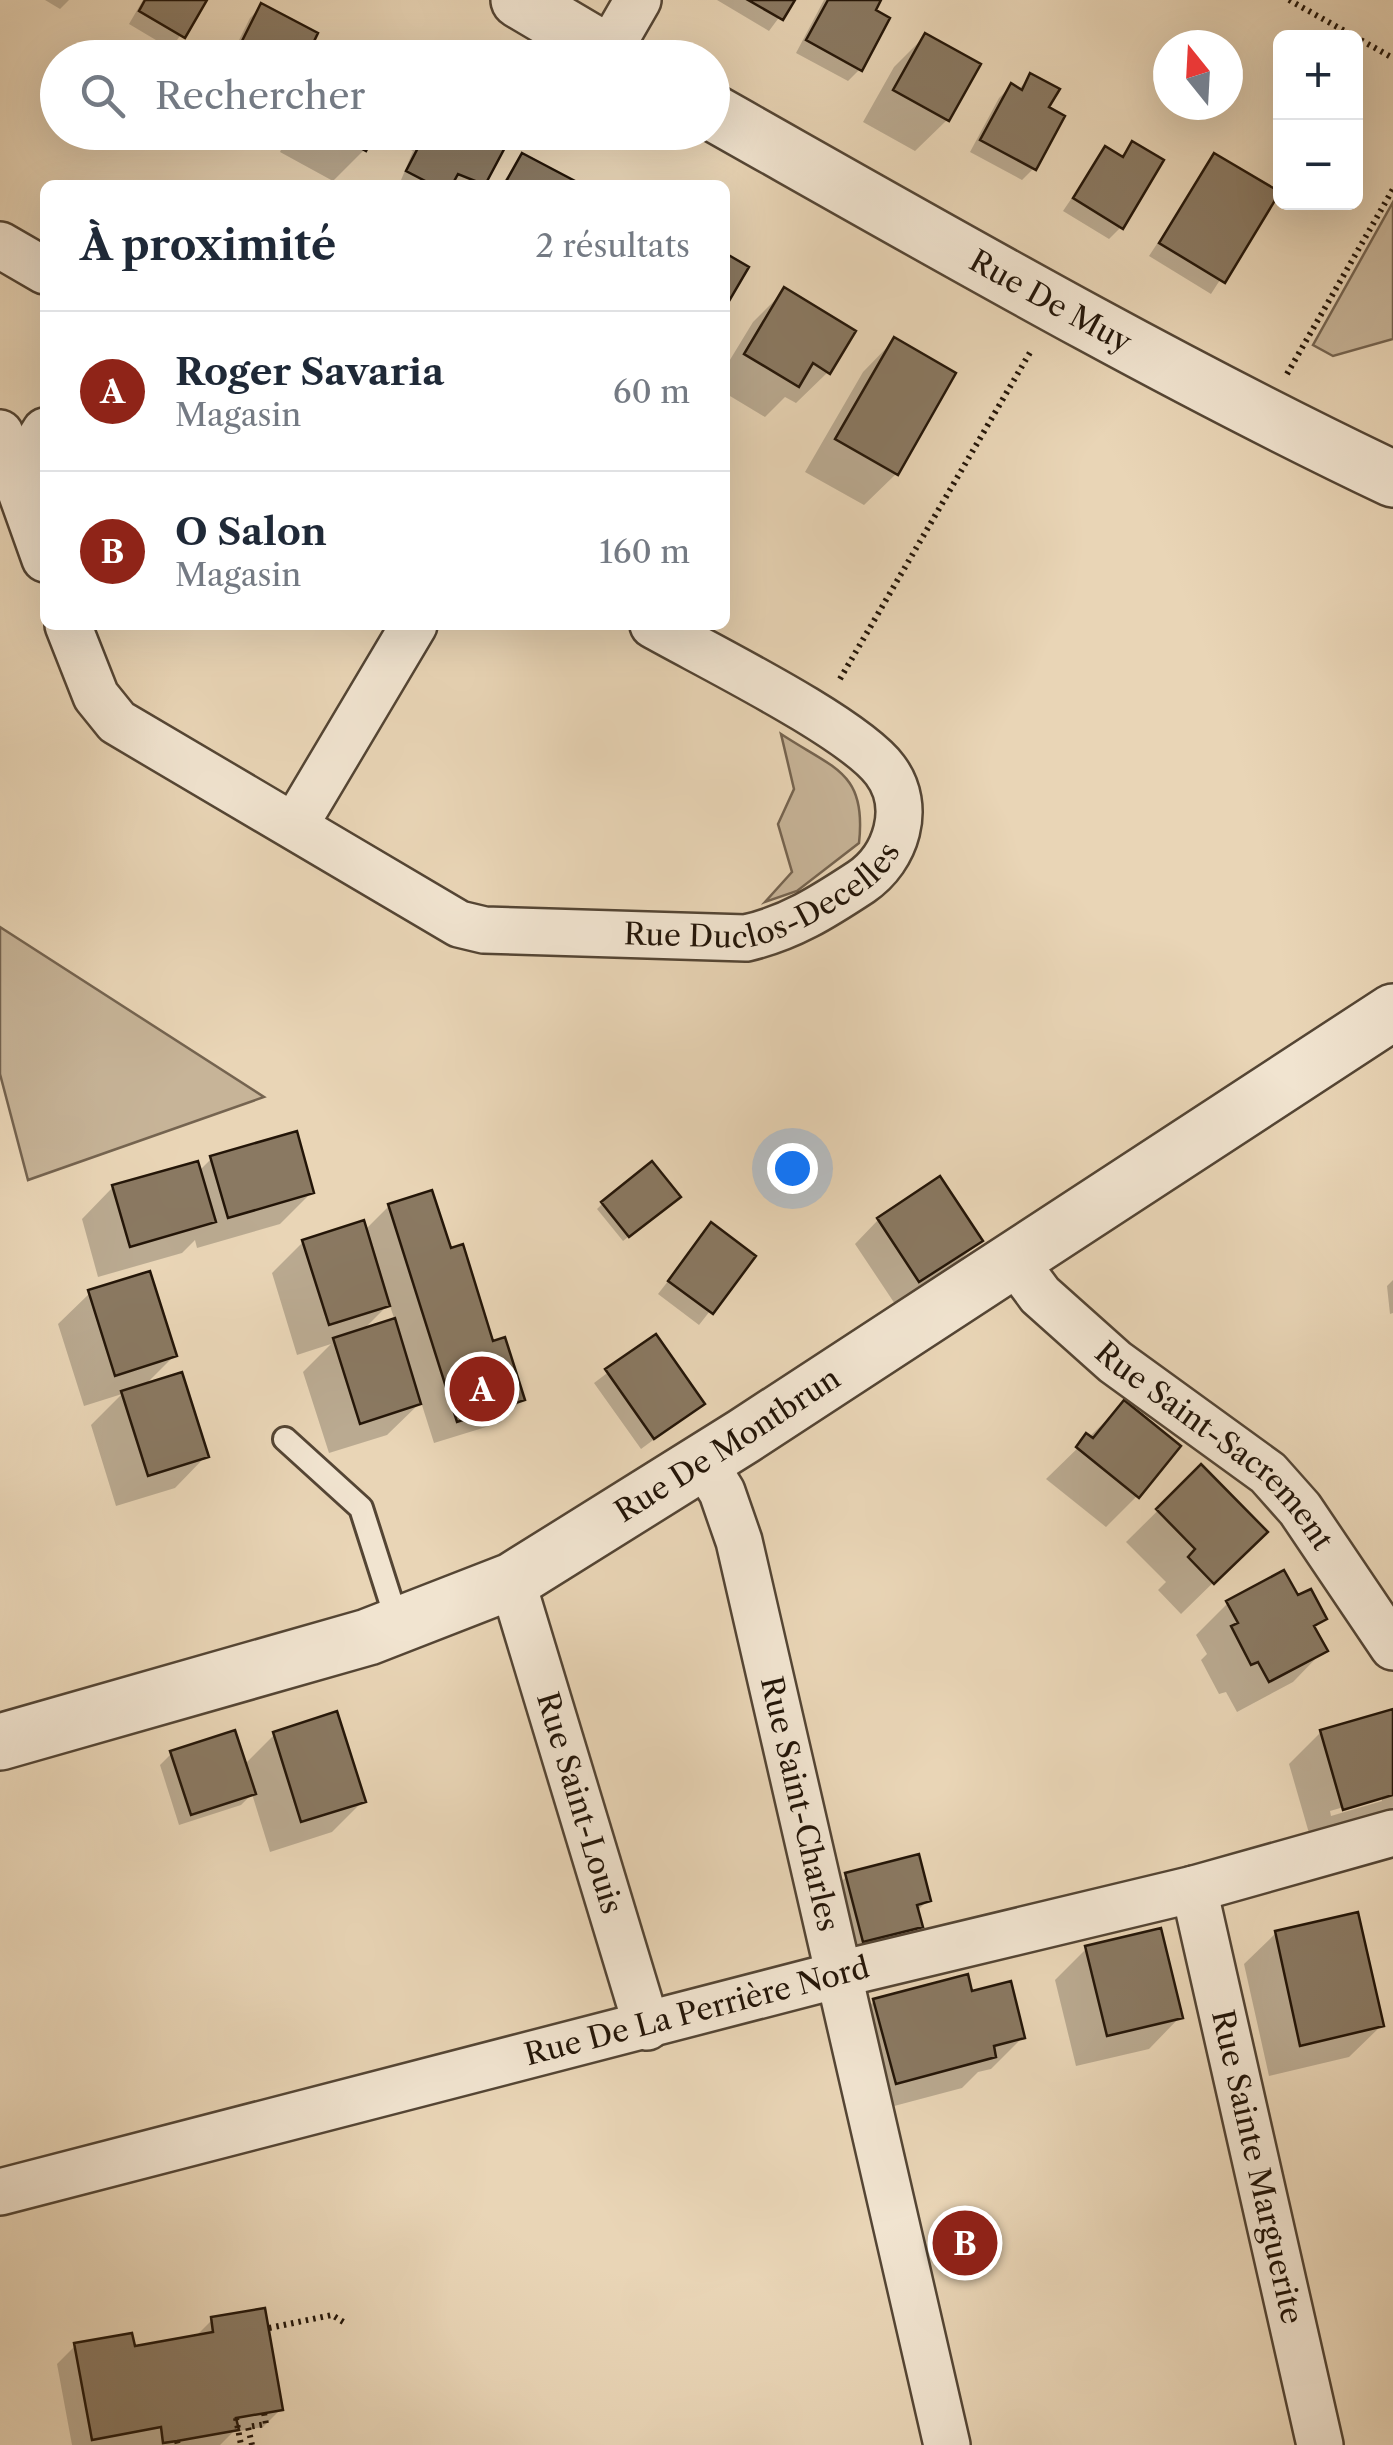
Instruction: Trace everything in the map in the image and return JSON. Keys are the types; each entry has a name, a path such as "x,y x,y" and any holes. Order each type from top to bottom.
{"street":[{"path":"519,0 587,40"},
{"path":"620,40 638,0"},
{"name":"Rue De Muy","path":"730,122 1058,308 1264,418 1393,479"},
{"path":"0,245 40,268"},
{"path":"0,433 40,545"},
{"path":"16,477 40,439"},
{"name":"Rue Duclos-Decelles","path":"70,630 96,696 117,722 459,924 484,930 746,938 780,930 811,915 880,869 894,846 899,819 896,792 886,770 864,749 662,630"},
{"path":"296,825 411,630"},
{"name":"Rue De Montbrun","path":"0,1742 399,1627 512,1581 1393,1012"},
{"name":"Rue Saint-Sacrement","path":"1014,1260 1040,1295 1115,1362 1268,1474 1300,1509 1393,1648"},
{"name":"Rue Saint-Charles","path":"703,1460 731,1510 842,1976 947,2445"},
{"name":"Rue Saint-Louis","path":"512,1581 647,2028"},
{"name":"Rue De La Perrière Nord","path":"0,2192 1194,1889 1393,1834"},
{"name":"Rue Sainte Marguerite","path":"1194,1889 1320,2445"}],"lane":[{"path":"286,1439 361,1508 399,1627"}],"path":[{"path":"1289,0 1393,58"},
{"path":"1280,387 1393,189"},
{"path":"817,720 1037,341"},
{"path":"269,2328 332,2315 345,2323"},
{"path":"252,2445 248,2427 266,2424 264,2413"},
{"path":"236,2418 242,2445"}],"shaded area":[{"path":"1393,202 1393,339 1333,356 1313,345"},
{"path":"781,734 831,765 852,787 858,801 859,843 797,891 765,902 792,872 778,824 794,789"},
{"path":"0,927 264,1097 28,1180 0,1074"}],"building":[{"path":"145,0 207,0 185,38 139,11"},
{"path":"748,0 795,0 783,20"},
{"path":"828,0 881,0 876,10 890,18 862,71 806,40"},
{"path":"261,3 318,33 315,40 242,40"},
{"path":"925,33 981,64 949,121 893,90"},
{"path":"1030,73 1060,89 1049,107 1065,116 1036,170 980,140 1011,83 1022,90"},
{"path":"1132,141 1164,160 1123,229 1073,198 1105,146 1123,157"},
{"path":"417,150 504,150 488,180 458,174 455,180 423,180 406,171"},
{"path":"522,153 573,180 507,180"},
{"path":"1214,153 1273,188 1273,204 1225,283 1159,243"},
{"path":"730,256 749,267 730,299"},
{"path":"784,287 856,331 830,374 813,363 799,387 744,354"},
{"path":"894,337 956,373 898,475 835,439"},
{"path":"297,1131 314,1193 228,1218 210,1156"},
{"path":"198,1161 216,1222 130,1247 112,1185"},
{"path":"652,1161 681,1197 629,1237 601,1202"},
{"path":"940,1176 983,1241 919,1282 877,1218"},
{"path":"432,1190 451,1248 463,1244 493,1341 505,1337 525,1400 457,1422 388,1204"},
{"path":"364,1220 390,1306 329,1325 302,1240"},
{"path":"711,1222 756,1256 713,1314 668,1281"},
{"path":"150,1271 177,1356 115,1376 88,1290"},
{"path":"395,1318 421,1404 360,1424 333,1338"},
{"path":"656,1334 705,1404 654,1439 605,1369"},
{"path":"182,1372 209,1457 148,1476 121,1391"},
{"path":"1124,1400 1181,1446 1139,1498 1076,1447 1086,1433 1093,1438"},
{"path":"1201,1464 1268,1532 1214,1584 1188,1557 1195,1549 1156,1509"},
{"path":"1284,1570 1298,1595 1311,1589 1327,1619 1314,1626 1328,1651 1269,1682 1258,1662 1251,1665 1231,1626 1238,1623 1226,1601"},
{"path":"1393,1709 1393,1795 1343,1810 1320,1730"},
{"path":"337,1711 366,1802 301,1822 273,1732"},
{"path":"235,1730 256,1794 191,1815 170,1751"},
{"path":"919,1854 931,1901 917,1905 923,1927 863,1942 845,1873"},
{"path":"1358,1912 1384,2026 1300,2046 1275,1931"},
{"path":"1161,1928 1183,2018 1107,2036 1085,1946"},
{"path":"968,1974 972,1991 1011,1981 1025,2038 994,2046 996,2057 896,2084 873,1999"},
{"path":"265,2308 283,2410 236,2418 239,2430 177,2441 163,2443 161,2427 92,2440 74,2343 132,2333 135,2346 213,2332 211,2317"}],"place":[{"name":"Roger Savaria","path":"482,1389"},
{"name":"O Salon","path":"965,2243"}]}
